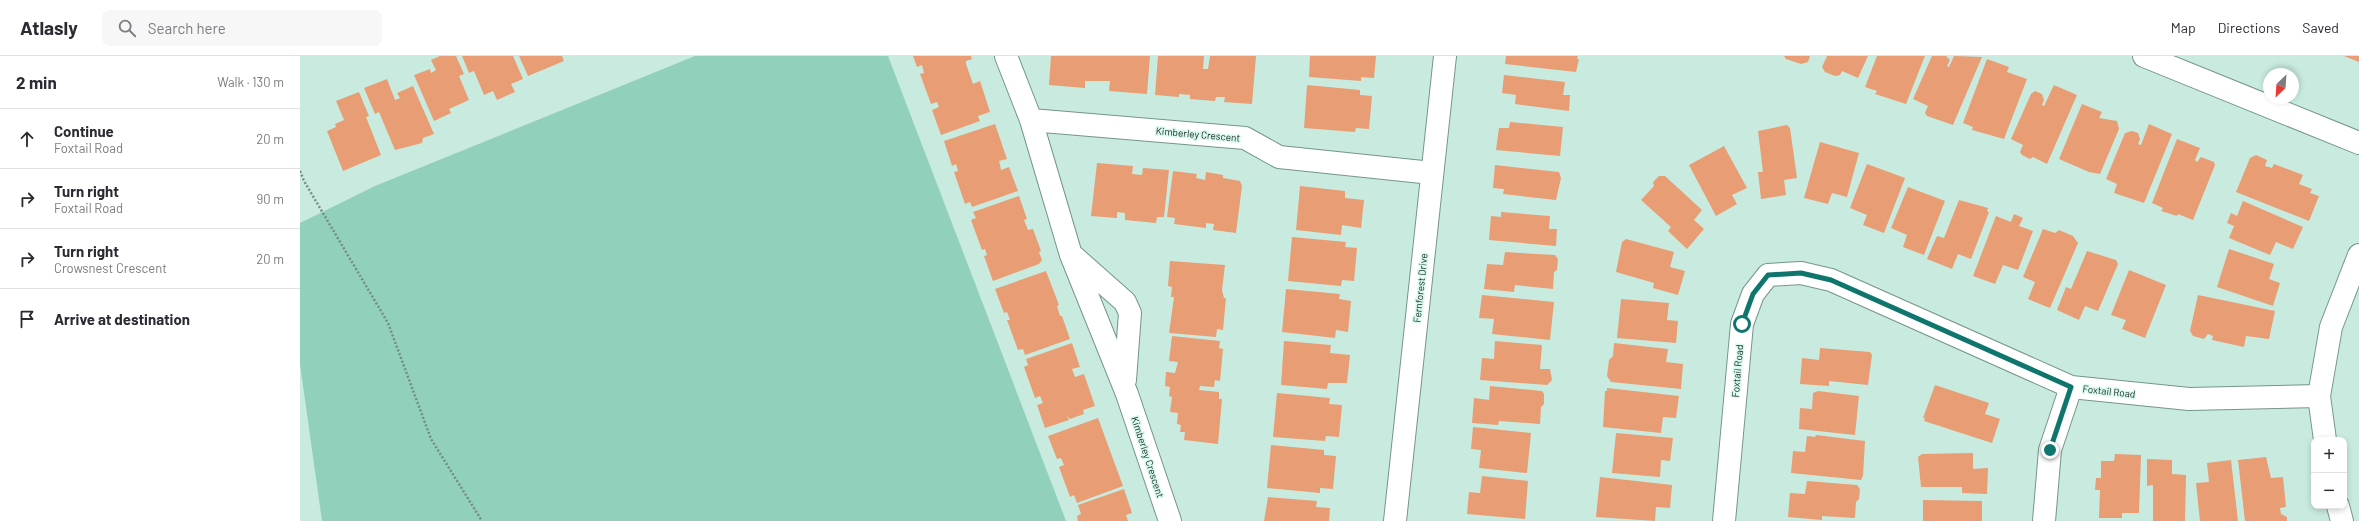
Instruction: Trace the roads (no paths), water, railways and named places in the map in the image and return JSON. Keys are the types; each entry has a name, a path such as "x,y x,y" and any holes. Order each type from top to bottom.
{"street":[{"name":"Kimberley Crescent","path":"1006,56 1031,120 1071,255 1127,394 1170,521"},
{"name":"Fernforest Drive","path":"1395,521 1445,56"},
{"path":"2144,56 2359,143"},
{"name":"Kimberley Crescent","path":"1031,120 1245,138 1279,157 1432,173"},
{"name":"Kimberley Crescent","path":"1071,255 1125,302 1130,313 1124,376 1127,394"},
{"path":"2325,437 2319,396 2331,328 2359,255"},
{"name":"Foxtail Road","path":"1724,521 1742,324 1753,294 1768,275 1801,273 1831,280 2071,387 2189,399 2319,396"},
{"path":"2044,521 2050,450 2071,387"},
{"path":"2339,509 2342,521"}]}
